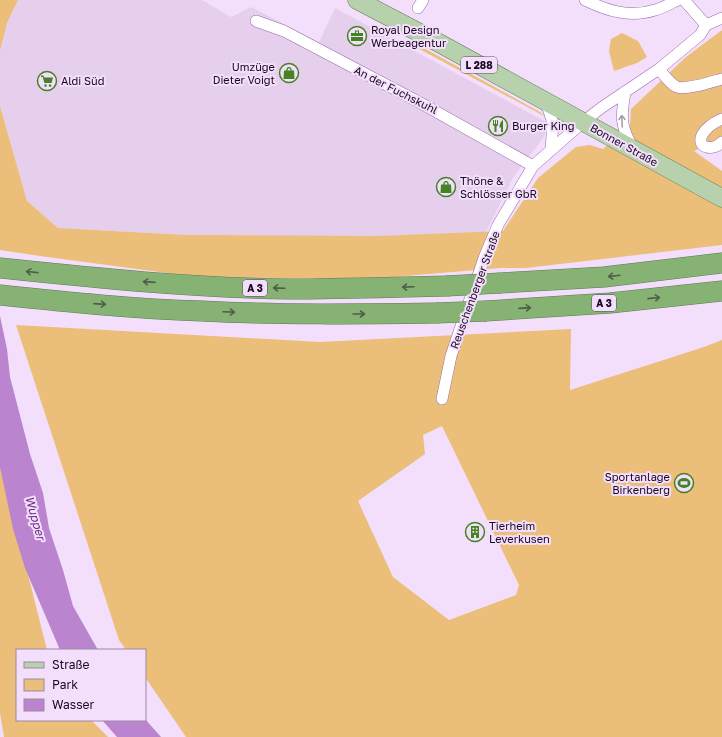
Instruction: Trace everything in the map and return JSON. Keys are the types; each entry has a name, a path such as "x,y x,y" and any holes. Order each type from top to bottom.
{"highway":[{"name":"A 3","path":"0,268 158,283 290,289 448,286 604,277 722,263"},
{"name":"A 3","path":"0,295 61,302 216,312 292,314 437,313 486,311 610,303 722,291"}],"main road":[{"name":"Bonner Straße","path":"357,0 439,43 722,198"}],"street":[{"path":"585,0 612,12 638,14 656,10 678,0"},
{"path":"684,0 706,25"},
{"name":"Reuschenberger Straße","path":"442,400 451,356 484,258 498,225 533,166 583,122 659,69 700,35 706,25 722,18"},
{"name":"An der Fuchskuhl","path":"256,21 284,31 440,113 533,166"},
{"path":"659,69 670,83 677,87 684,88 722,79"},
{"path":"625,92 621,121 622,128 632,148"},
{"path":"546,102 553,123 551,149"},
{"path":"722,119 705,131 702,136 703,144 706,148 718,146 722,142"}],"shaded area":[{"path":"18,0 202,0 231,17 251,7 319,42 335,8 548,123 544,137 514,176 486,232 350,237 187,235 58,228 27,201 0,106 0,51 7,23"}],"green space":[{"path":"0,0 18,0 7,23 0,51"},
{"path":"722,30 722,137 694,151 722,171 722,245 526,268 500,268 369,279 197,277 0,250 0,106 27,201 58,228 187,235 375,236 503,231 538,178 576,147 590,145 603,149 630,125 631,109 686,57"},
{"path":"622,33 638,41 647,57 637,63 614,71 609,51 611,39"},
{"path":"411,41 540,112 546,117 410,44 409,43"},
{"path":"16,325 320,342 571,329 570,390 722,340 722,737 186,737 146,678 146,649 125,649 119,640","holes":["442,426 519,585 516,595 449,620 393,577 358,501 425,454 423,435"]},
{"path":"0,463 47,649 16,649 16,721 92,721 108,737 4,737 0,713"}],"water":[{"name":"Wupper","path":"0,316 7,349 10,377 30,454 43,493 49,528 73,606 97,649 60,649 25,568 13,529 0,467"},
{"path":"146,720 161,737 117,737 103,721"}],"place":[{"name":"Royal Design Werbeagentur","path":"357,36"},
{"name":"Umzüge Dieter Voigt","path":"289,73"},
{"name":"Aldi Süd","path":"47,81"},
{"name":"Burger King","path":"498,126"},
{"name":"Thöne & Schlösser GbR","path":"446,187"},
{"name":"Sportanlage Birkenberg","path":"684,483"},
{"name":"Tierheim Leverkusen","path":"475,532"}]}
